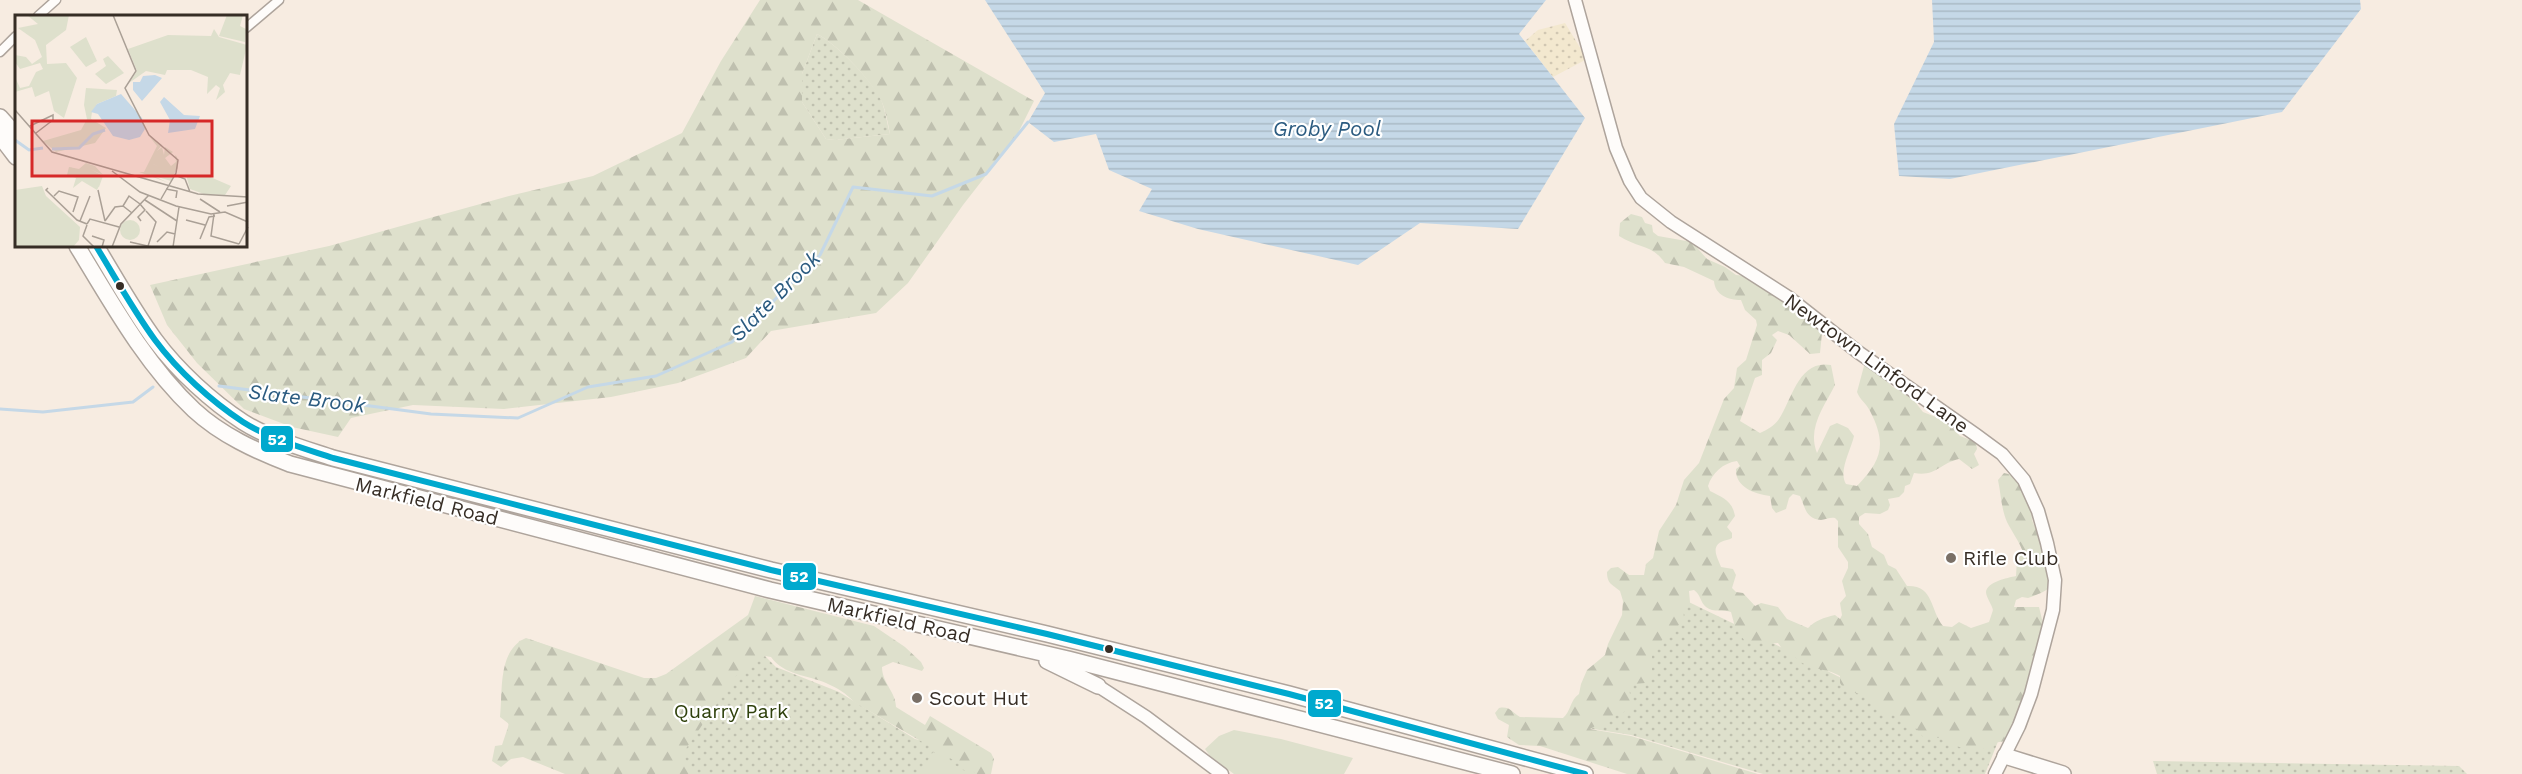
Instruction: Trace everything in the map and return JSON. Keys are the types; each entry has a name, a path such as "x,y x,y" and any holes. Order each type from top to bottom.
{"highway":[{"path":"0,117 15,134"},
{"path":"0,136 15,156"},
{"name":"Markfield Road","path":"78,248 120,315 169,382 195,411 236,440 290,464 770,590 996,641 1512,774"},
{"name":"Markfield Road","path":"97,248 155,341 205,393 244,422 286,442 333,458 771,570 1047,634 1278,691 1585,774"},
{"path":"996,641 1049,662 1098,686"},
{"path":"2005,756 2063,774"}],"street":[{"path":"39,15 56,0"},
{"path":"248,26 279,0"},
{"name":"Newtown Linford Lane","path":"1575,0 1616,148 1630,181 1641,198 1671,222 1788,297 1858,352 1985,441 2002,454 2024,480 2038,511 2048,543 2055,580 2053,610 2031,694 1995,774"},
{"path":"0,52 15,37"},
{"path":"1098,686 1146,717 1222,774"}],"green space":[{"path":"760,0 858,0 1034,101 1016,137 963,205 908,283 876,313 771,331 746,358 678,383 611,397 504,409 413,405 351,418 338,437 292,427 244,409 197,363 167,325 150,285 329,246 509,196 593,176 682,133 721,61","holes":["817,34 852,62 875,90 883,106 890,134 826,139 802,102 802,74"]},
{"path":"817,34 843,53 875,89 882,101 890,134 826,139 802,102 802,74"},
{"path":"1631,214 1642,217 1645,223 1652,225 1653,232 1658,236 1692,242 1707,259 1736,275 1746,276 1777,294 1815,323 1822,333 1820,353 1810,354 1789,335 1778,331 1772,335 1777,340 1771,353 1762,360 1762,375 1755,378 1740,421 1760,433 1768,429 1779,419 1804,374 1820,365 1831,365 1835,385 1815,426 1814,444 1817,453 1830,426 1837,423 1848,428 1854,436 1843,473 1846,484 1857,486 1877,460 1880,442 1875,423 1857,392 1864,366 1872,368 1893,387 1909,394 1923,412 1946,421 1960,436 1976,442 1977,449 1974,454 1979,465 1972,469 1959,459 1928,473 1914,473 1910,484 1905,486 1904,492 1899,497 1888,499 1890,505 1888,510 1880,514 1865,513 1859,517 1859,524 1868,534 1872,547 1884,555 1888,565 1896,569 1907,586 1916,587 1927,594 1943,626 1952,627 1959,622 1971,628 1989,622 1993,610 1986,594 1987,589 1998,581 2016,576 2017,559 2023,552 2005,517 1998,480 2004,473 2017,476 2031,505 2032,520 2044,551 2049,588 2042,593 2016,600 2014,607 2039,607 2045,632 2039,689 2028,691 2017,711 2018,728 2006,741 1993,743 1983,749 1973,751 1946,743 1940,738 1924,738 1915,727 1901,722 1897,716 1881,712 1869,699 1844,689 1840,683 1840,676 1805,665 1795,657 1786,654 1778,643 1744,640 1735,627 1731,612 1709,609 1694,590 1689,591 1690,602 1684,609 1683,621 1652,650 1652,675 1645,683 1633,684 1629,688 1632,706 1620,715 1610,716 1603,726 1597,725 1590,729 1631,736 1758,774 1627,774 1540,746 1519,745 1507,737 1509,725 1498,719 1495,713 1499,708 1508,709 1520,717 1563,718 1579,694 1587,670 1605,655 1622,615 1623,601 1620,591 1609,581 1607,572 1611,568 1618,567 1629,575 1644,575 1646,564 1653,558 1659,531 1676,505 1684,480 1699,463 1724,399 1734,388 1737,368 1746,360 1757,325 1756,320 1745,310 1741,300 1723,296 1717,290 1714,281 1684,267 1665,263 1655,252 1619,236 1620,223","holes":["1737,461 1740,466 1736,469 1742,485 1752,491 1770,496 1772,508 1776,513 1786,509 1789,498 1793,494 1800,496 1806,511 1812,517 1821,520 1835,518 1838,521 1838,547 1848,562 1848,568 1842,581 1846,596 1840,603 1842,615 1840,619 1835,615 1827,617 1808,628 1787,619 1778,607 1761,603 1755,606 1743,593 1736,592 1732,588 1736,575 1733,569 1721,567 1716,547 1721,542 1732,538 1732,533 1727,527 1735,516 1734,511 1729,503 1710,491 1708,486 1712,477 1723,466"]},
{"path":"1668,592 1898,707 1999,739 1985,774 1763,774 1631,735 1587,728"},
{"path":"755,596 874,626 905,647 921,662 924,668 922,671 893,662 882,667 896,707 925,725 930,716 991,753 994,759 991,774 977,774 854,702 838,689 782,668 771,657 765,656 736,676 685,750 685,759 697,774 565,774 523,757 511,759 501,767 492,761 495,746 502,745 509,724 500,717 506,662 510,652 526,638 644,678 656,678 666,674 748,615"},
{"name":"Quarry Park","path":"529,639 652,684 765,656 776,667 839,692 915,739 958,749 989,774 649,774 509,735 507,690 519,641"},
{"path":"1234,730 1281,739 1353,758 1344,774 1234,774 1210,756 1205,749 1219,736"},
{"path":"933,752 970,774 920,774"},
{"path":"2153,761 2459,766 2467,774 2157,774"}],"sand":[{"path":"1565,23 1587,59 1553,77 1525,41 1538,30"}],"water":[{"name":"Groby Pool","path":"985,0 1546,0 1519,34 1585,118 1518,229 1420,223 1358,265 1198,229 1139,211 1152,189 1109,170 1096,134 1054,142 1028,122 1045,93"},
{"path":"1932,0 2360,0 2361,9 2282,112 1950,179 1899,176 1894,124 1934,42"}],"waterway":[{"name":"Slate Brook","path":"219,386 431,414 518,418 588,387 656,376 732,342 820,255 853,187 932,196 986,174 1028,122"},
{"name":"Slate Brook","path":"0,409 43,412 133,402 153,387"}],"transit line":[{"name":"52","path":"97,248 147,329 164,352 185,374 219,405 243,422 287,443 333,458 771,570 1047,634 1289,694 1585,774"}],"place":[{"name":"Rifle Club","path":"1951,558"},
{"name":"Scout Hut","path":"917,698"}]}
